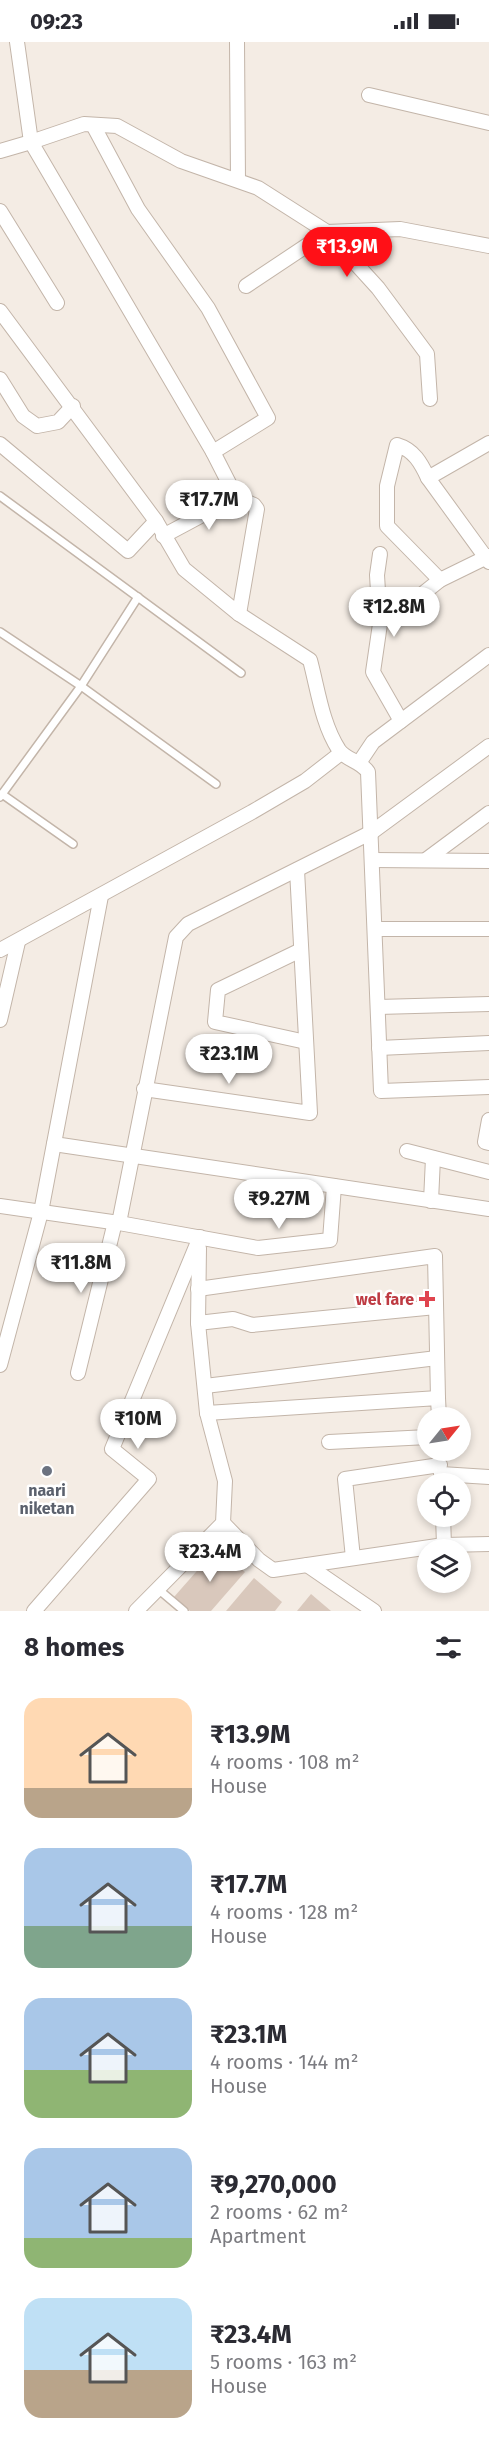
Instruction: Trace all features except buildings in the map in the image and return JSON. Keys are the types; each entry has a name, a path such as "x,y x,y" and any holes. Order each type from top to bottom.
{"street":[{"path":"18,42 32,142 213,452 236,497 255,505 257,509 239,614"},
{"path":"237,42 238,180"},
{"path":"369,95 489,123"},
{"path":"0,150 32,142 84,124 117,126 181,161 258,188 327,232 378,288 427,354 429,399"},
{"path":"93,125 138,209 208,308 268,418 213,452"},
{"path":"0,211 57,303"},
{"path":"246,286 327,232 400,229 489,246"},
{"path":"0,311 73,406 156,521 184,569 239,614 310,660 330,733 341,753 359,763 368,772 374,860 381,1091 489,1087"},
{"path":"0,379 23,416 37,426 58,422 73,406"},
{"path":"9,420 18,408"},
{"path":"428,478 489,443"},
{"path":"0,444 128,550 156,521"},
{"path":"410,604 440,580 488,558 428,478 420,461 407,448 397,445 387,486 387,526 440,580"},
{"path":"164,536 227,504 236,497"},
{"path":"380,554 377,575 380,624 373,672 401,721"},
{"path":"359,763 373,742 489,655"},
{"path":"78,1373 132,1156 176,937 188,924 372,832 489,746"},
{"path":"0,950 305,781 341,753"},
{"path":"427,858 489,813"},
{"path":"374,860 427,858 489,861"},
{"path":"144,1089 310,1113 297,870"},
{"path":"0,1365 41,1212 100,896"},
{"path":"376,929 489,929"},
{"path":"0,1020 18,942"},
{"path":"301,950 218,990 215,1022 306,1042"},
{"path":"378,1007 489,1004"},
{"path":"380,1048 489,1043"},
{"path":"489,1120 485,1142 489,1143"},
{"path":"54,1144 489,1209"},
{"path":"407,1152 489,1172"},
{"path":"432,1201 433,1158"},
{"path":"0,1206 117,1222 258,1248 330,1240 334,1186"},
{"path":"136,1611 223,1523 225,1481 207,1413 198,1323 200,1237"},
{"path":"34,1611 149,1479 112,1449 200,1237"},
{"path":"198,1289 435,1256 438,1407"},
{"path":"198,1323 233,1318 252,1325 436,1307"},
{"path":"204,1386 437,1358"},
{"path":"207,1413 438,1398"},
{"path":"329,1442 417,1438"},
{"path":"353,1558 345,1479 417,1475"},
{"path":"471,1476 489,1477"},
{"path":"223,1523 259,1560 273,1570 417,1549"},
{"path":"471,1544 489,1544"},
{"path":"307,1565 374,1611"}],"lane":[{"path":"0,496 241,673"},
{"path":"73,844 1,795 81,686 138,597"},
{"path":"0,632 81,686 216,784"},
{"path":"158,1589 184,1611"}],"place":[{"name":"wel fare","path":"427,1299"},
{"name":"naari niketan","path":"47,1471"}]}
